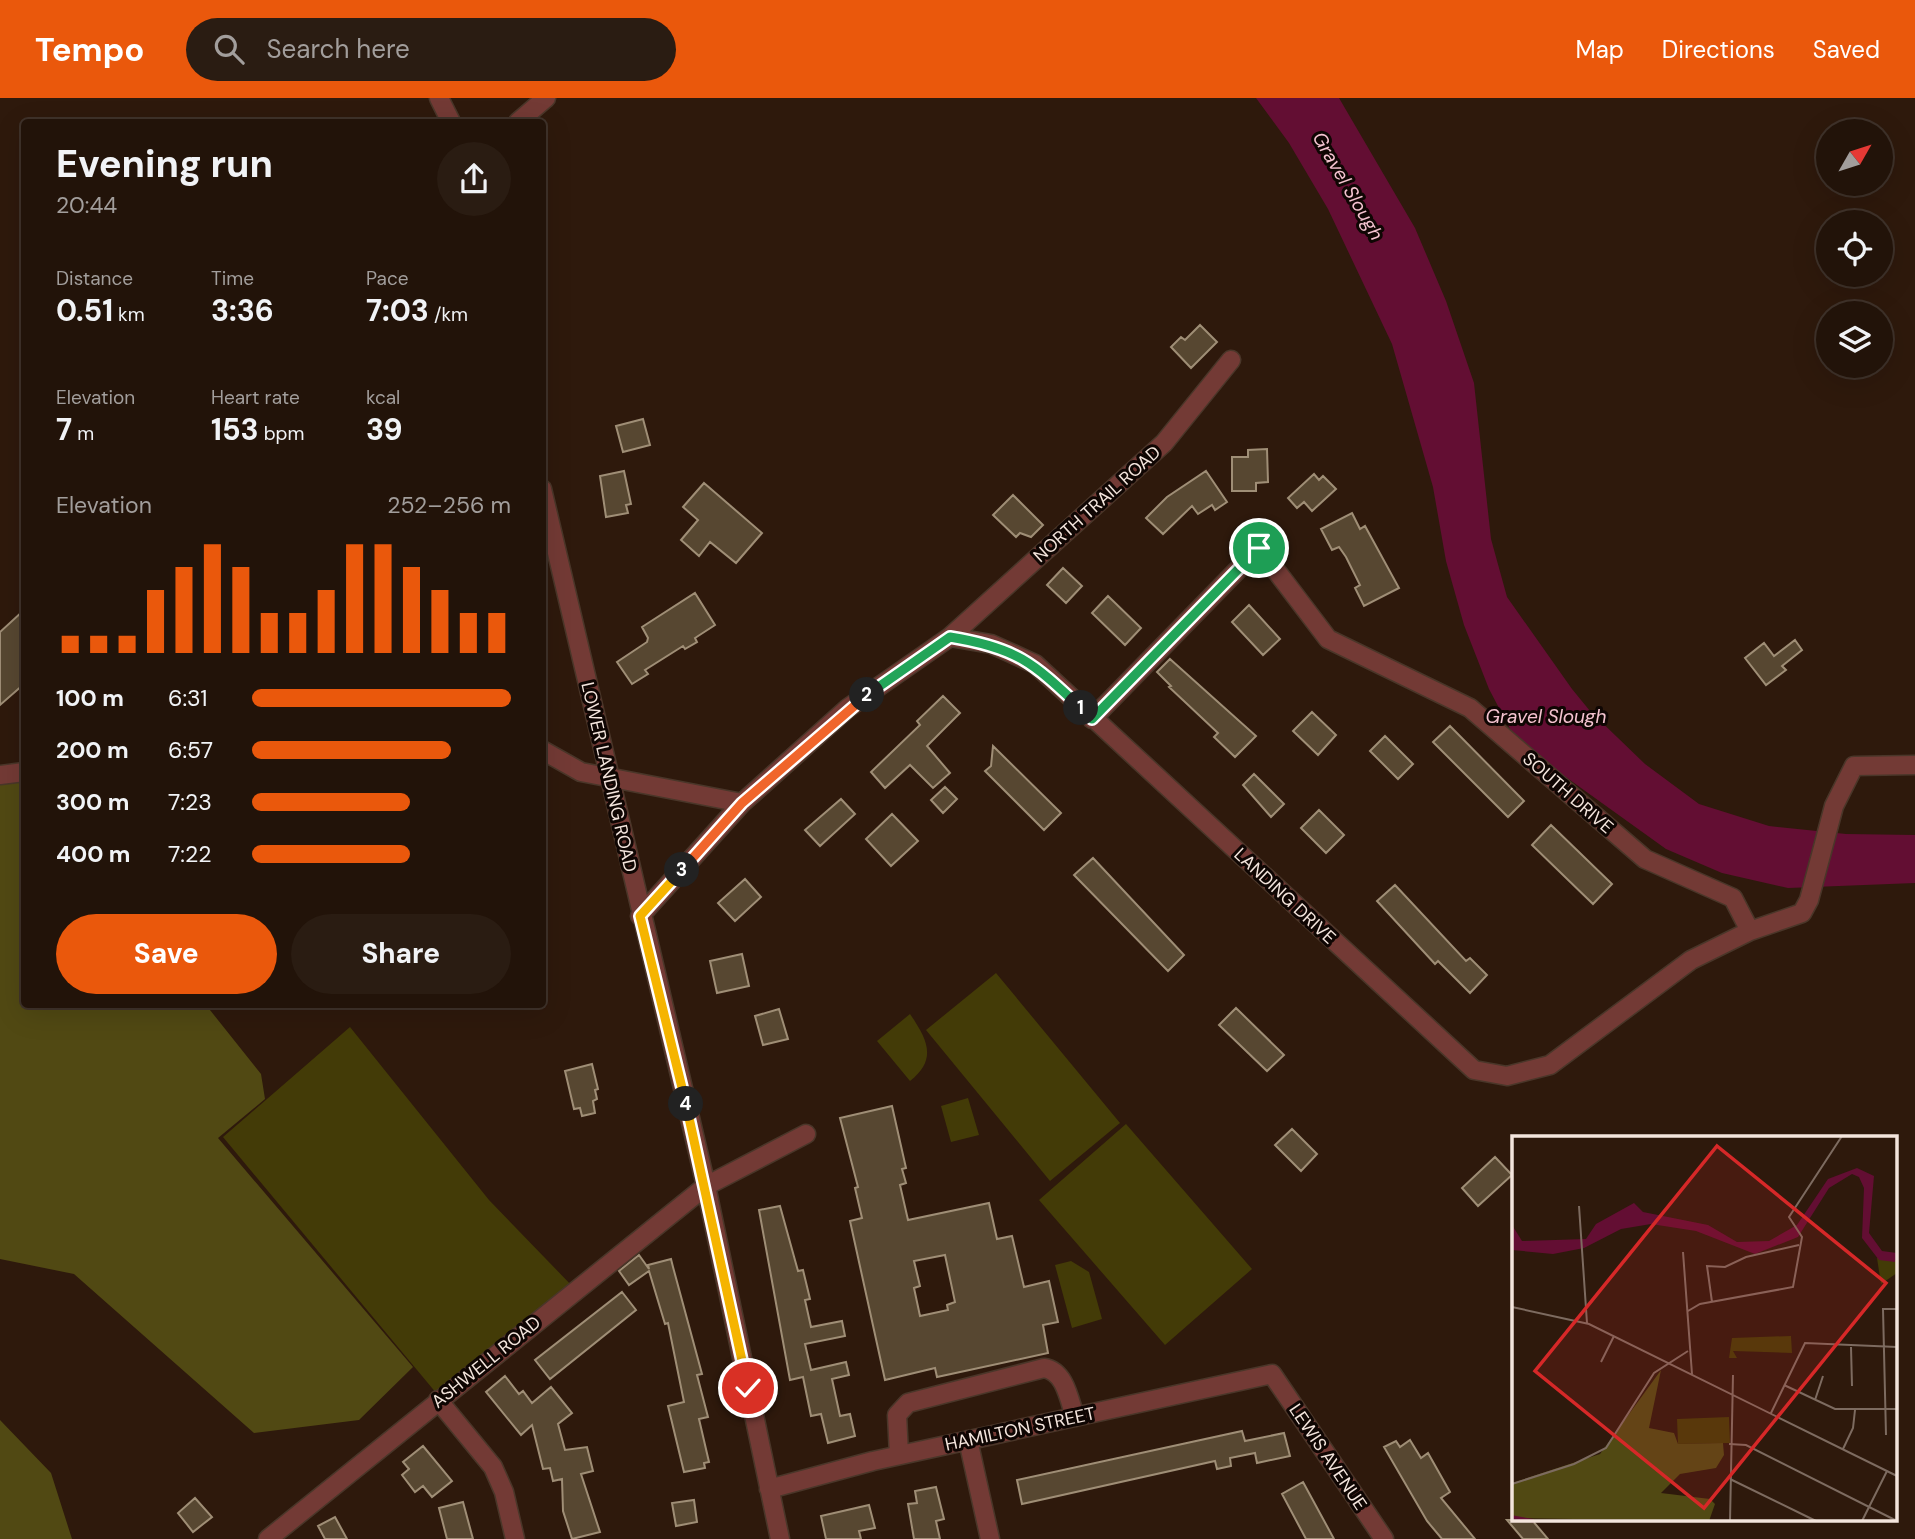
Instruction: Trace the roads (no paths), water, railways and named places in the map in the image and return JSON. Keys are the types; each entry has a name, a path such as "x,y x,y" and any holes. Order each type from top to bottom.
{"street":[{"path":"439,98 450,119"},
{"path":"522,119 546,98"},
{"name":"NORTH TRAIL ROAD","path":"950,637 1164,443 1231,360"},
{"name":"LOWER LANDING ROAD","path":"546,506 640,916 706,1186 780,1539"},
{"name":"SOUTH DRIVE","path":"1092,719 1259,548 1328,639 1470,708 1645,859 1732,898 1749,931"},
{"path":"640,916 742,803 848,708 950,637"},
{"name":"LANDING DRIVE","path":"950,637 991,644 1035,664 1474,1070 1507,1076 1550,1065 1691,960 1749,931 1802,913 1809,900 1834,806 1854,766 1915,765"},
{"path":"546,752 581,772 742,803"},
{"path":"0,775 21,772"},
{"name":"ASHWELL ROAD","path":"268,1539 706,1186 806,1134"},
{"path":"899,1455 897,1415 908,1403 1044,1368 1052,1369 1060,1376 1075,1417"},
{"name":"HAMILTON STREET","path":"769,1489 899,1455 1272,1374"},
{"name":"LEWIS AVENUE","path":"1272,1374 1384,1539"},
{"path":"438,1400 493,1467 504,1492 515,1539"},
{"path":"968,1440 990,1539"}],"water":[{"name":"Gravel Slough","path":"1256,98 1339,98 1415,228 1446,301 1474,383 1491,539 1507,597 1590,711 1645,764 1699,804 1769,826 1846,834 1915,835 1915,883 1788,888 1722,873 1666,849 1517,742 1489,689 1464,625 1446,561 1433,487 1392,344 1328,209 1289,143"}]}
